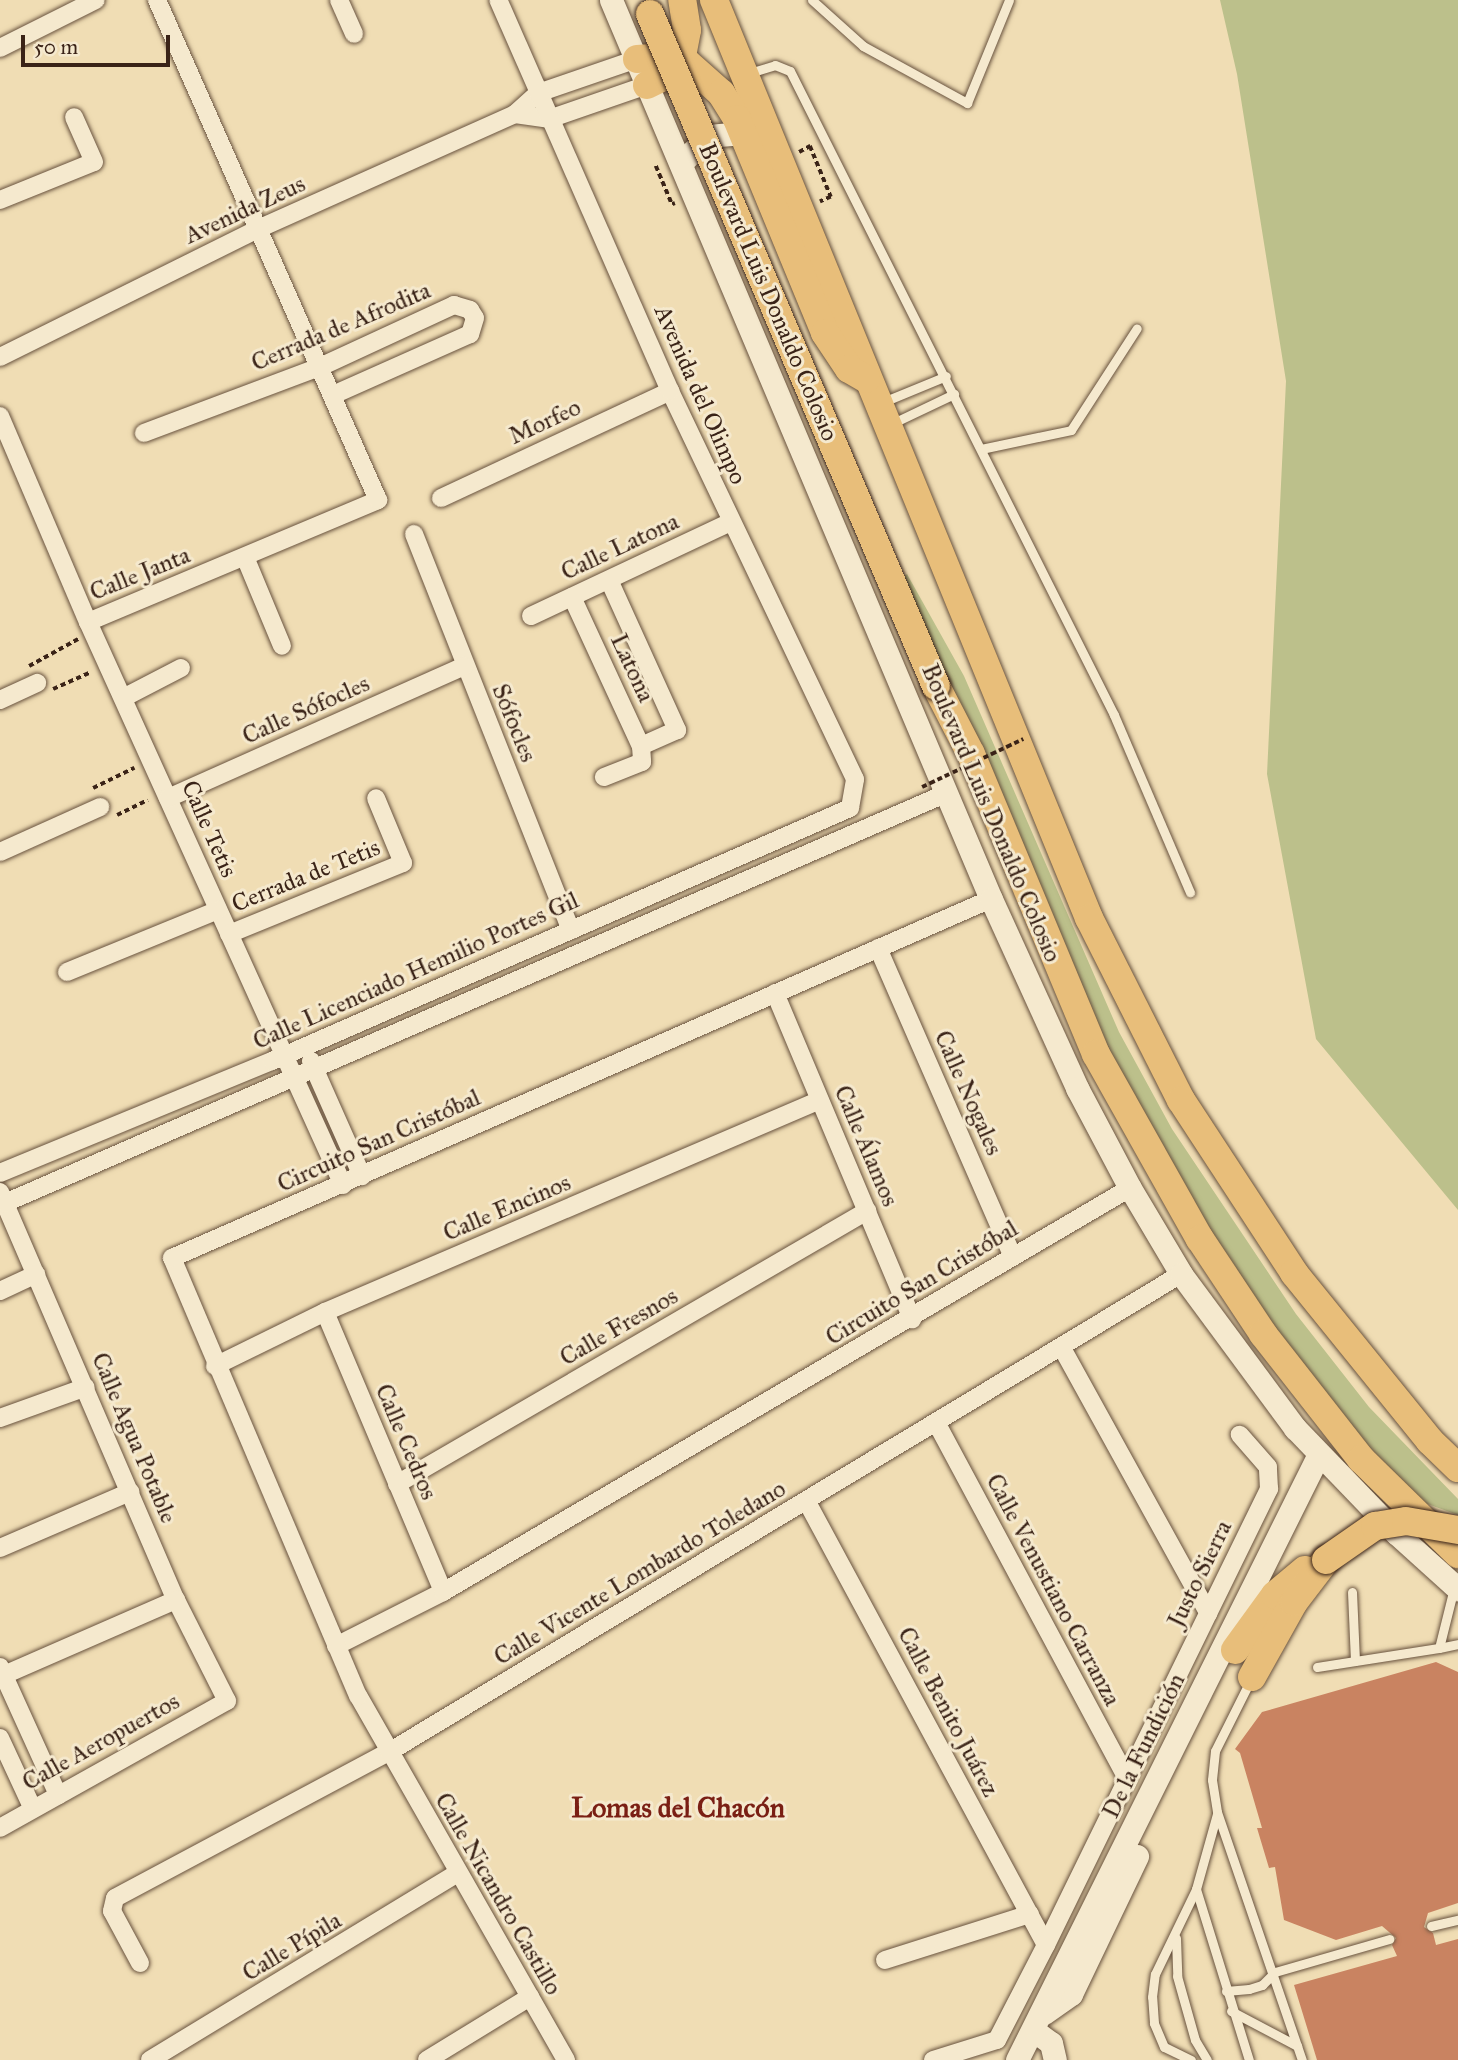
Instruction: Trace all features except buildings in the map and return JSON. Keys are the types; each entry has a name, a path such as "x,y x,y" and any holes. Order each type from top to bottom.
{"main road":[{"name":"Boulevard Luis Donaldo Colosio","path":"645,0 936,686 971,754 1096,1054 1200,1239 1263,1334 1361,1459 1458,1554"},
{"path":"647,85 664,80 679,60 687,30 682,0"},
{"name":"Boulevard Luis Donaldo Colosio","path":"714,0 1089,918 1181,1100 1294,1273 1430,1441 1458,1468"},
{"path":"637,59 679,60 701,72 721,93 743,133 825,333 849,369 878,404"},
{"path":"1235,1650 1292,1576 1326,1560 1375,1526 1406,1521 1458,1530"},
{"path":"1252,1677 1294,1602 1326,1560"}],"street":[{"path":"0,48 96,0"},
{"path":"157,0 332,395"},
{"path":"339,0 354,34"},
{"name":"Avenida del Olimpo","path":"498,0 670,391 855,779 850,808"},
{"path":"611,0 991,899 1077,1088 1130,1188 1181,1274 1318,1456 1456,1587"},
{"name":"Avenida Zeus","path":"2,350 258,229 515,114 538,93 637,59"},
{"path":"515,114 550,119 647,85"},
{"path":"0,200 94,162 74,117"},
{"path":"681,163 708,136 743,133"},
{"name":"Cerrada de Afrodita","path":"144,433 320,367 454,304 463,305 475,318 470,334 332,395"},
{"name":"Morfeo","path":"441,498 670,391"},
{"name":"Calle Janta","path":"0,416 90,627 378,500 332,395"},
{"name":"Calle Latona","path":"531,616 731,522"},
{"name":"Sófocles","path":"414,534 464,666 571,930"},
{"path":"245,557 282,646"},
{"path":"604,776 677,730 609,580"},
{"name":"Latona","path":"572,597 641,754"},
{"name":"Calle Tetis","path":"90,627 125,697 343,1185"},
{"name":"Calle Sófocles","path":"167,795 464,666"},
{"path":"125,697 181,668"},
{"path":"0,700 37,682"},
{"path":"3,1197 316,1071 947,793"},
{"name":"Cerrada de Tetis","path":"229,934 402,863 376,798"},
{"path":"0,852 100,807"},
{"name":"Calle Licenciado Hemilio Portes Gil","path":"0,1174 284,1056 850,808"},
{"name":"Circuito San Cristóbal","path":"389,1752 336,1646 215,1366 172,1258 991,899"},
{"name":"Cerrada de Tetis","path":"67,972 218,910"},
{"name":"Calle Nogales","path":"878,948 1013,1257"},
{"name":"Calle Álamos","path":"775,993 912,1319"},
{"path":"304,1047 362,1176"},
{"name":"Calle Encinos","path":"215,1366 326,1312 820,1100"},
{"name":"Circuito San Cristóbal","path":"336,1646 443,1592 912,1319 1130,1188"},
{"name":"Calle Agua Potable","path":"3,1197 177,1600 227,1700"},
{"name":"Calle Fresnos","path":"397,1484 867,1212"},
{"path":"0,1291 36,1274"},
{"name":"Calle Vicente Lombardo Toledano","path":"140,1963 112,1911 115,1898 389,1752 937,1424 1181,1274"},
{"name":"Calle Cedros","path":"326,1312 443,1592"},
{"path":"1062,1348 1208,1614"},
{"path":"0,1418 86,1387"},
{"name":"Calle Venustiano Carranza","path":"937,1424 1127,1779"},
{"name":"Justo Sierra","path":"933,2060 996,2040 1046,1945 1269,1489 1268,1467 1240,1434"},
{"name":"De la Fundición","path":"1017,2060 1318,1456"},
{"path":"0,1548 130,1492"},
{"name":"Calle Benito Juárez","path":"807,1502 1046,1945"},
{"path":"58,1795 2,1671 177,1600"},
{"path":"1055,2060 1051,2043 1037,2023 1071,1994 1235,1650"},
{"name":"Calle Aeropuertos","path":"0,1828 32,1807 227,1700"},
{"path":"0,1738 32,1807"},
{"name":"Calle Nicandro Castillo","path":"389,1752 566,2060"},
{"name":"Calle Pípila","path":"151,2060 458,1873"},
{"path":"885,1960 1030,1913"},
{"path":"427,2060 530,1997"}],"lane":[{"path":"812,0 863,46 967,103 1009,0"},
{"path":"745,74 775,65 790,71 946,376 1114,715 1190,892"},
{"path":"981,449 1072,430 1137,328"},
{"path":"878,404 946,376"},
{"path":"878,404 954,394"},
{"path":"1439,1648 1456,1587"},
{"path":"1352,1592 1355,1661"},
{"path":"1317,1667 1458,1644"},
{"path":"1252,1677 1215,1751 1212,1780 1217,1812 1275,1972 1302,2060"},
{"path":"1191,2060 1164,2047 1154,2023 1156,1973 1196,1889 1217,1812"},
{"path":"1196,1889 1231,2011 1249,2060"},
{"path":"1431,1926 1458,1920"},
{"path":"1178,1929 1177,1976 1195,2040 1207,2060"},
{"path":"1226,1991 1262,1985 1275,1972 1389,1939"},
{"path":"1231,2011 1297,2046"}],"path":[{"path":"810,146 831,197"},
{"path":"90,627 28,663 43,694 108,665"},
{"path":"922,787 1023,739"},
{"path":"151,760 92,789 106,821 167,795"}],"green space":[{"path":"1220,0 1458,0 1458,1210 1316,1039 1267,774 1286,381 1237,74"},
{"path":"907,574 964,676 1119,1032 1172,1129 1296,1314 1369,1407 1458,1499 1458,1515 1422,1502 1356,1433 1273,1329 1201,1227 1101,1042 903,577"}],"district":[{"name":"Lomas del Chacón","path":"678,1808"}]}
